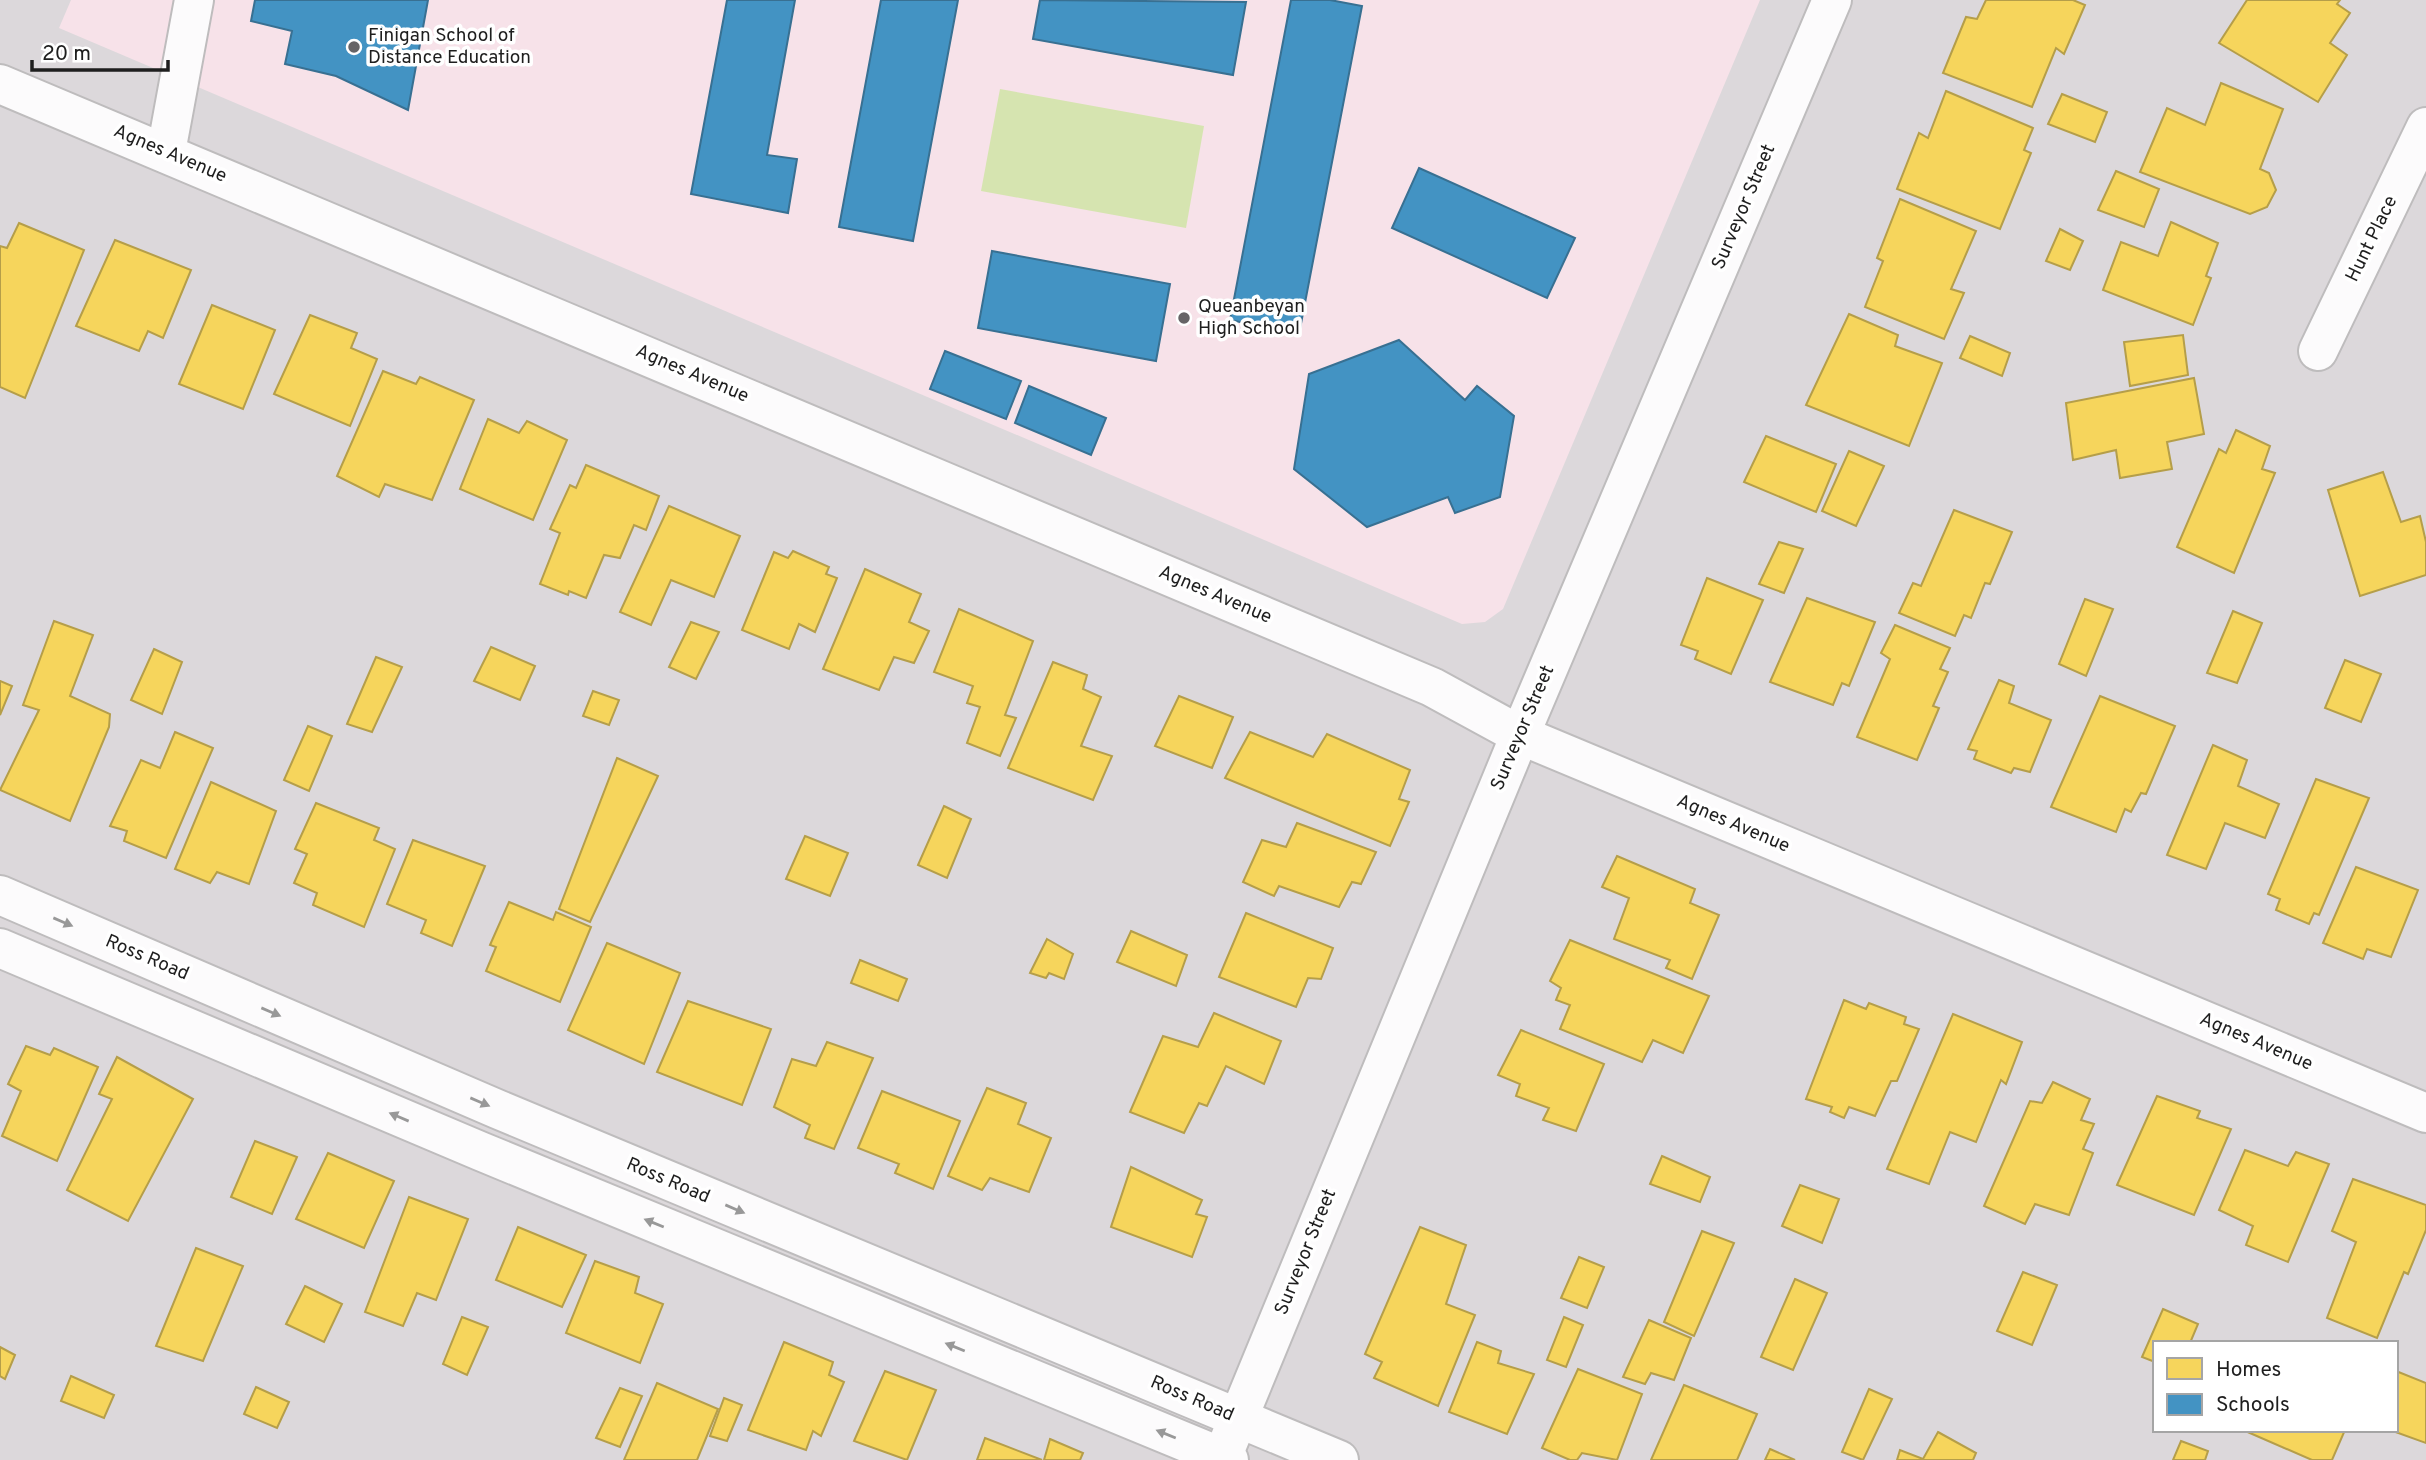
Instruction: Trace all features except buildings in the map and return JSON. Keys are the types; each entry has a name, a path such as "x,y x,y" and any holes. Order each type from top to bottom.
{"street":[{"path":"166,152 194,0"},
{"name":"Surveyor Street","path":"1224,1459 1238,1418 1520,734 1832,0"},
{"name":"Agnes Avenue","path":"0,84 1432,687 1520,734 2426,1113"},
{"name":"Hunt Place","path":"2318,351 2426,127"},
{"name":"Ross Road","path":"0,895 497,1109 1339,1460"},
{"path":"0,947 480,1151 1224,1459"}],"shaded area":[{"path":"0,0 2426,0 2426,1460 0,1460"},
{"name":"Queanbeyan High School","path":"71,0 1760,0 1503,609 1485,622 1462,624 59,28"}],"green space":[{"path":"1000,89 1204,126 1186,228 981,191"}],"place":[{"name":"Finigan School of Distance Education","path":"354,47"},
{"name":"Queanbeyan High School","path":"1184,318"}]}
